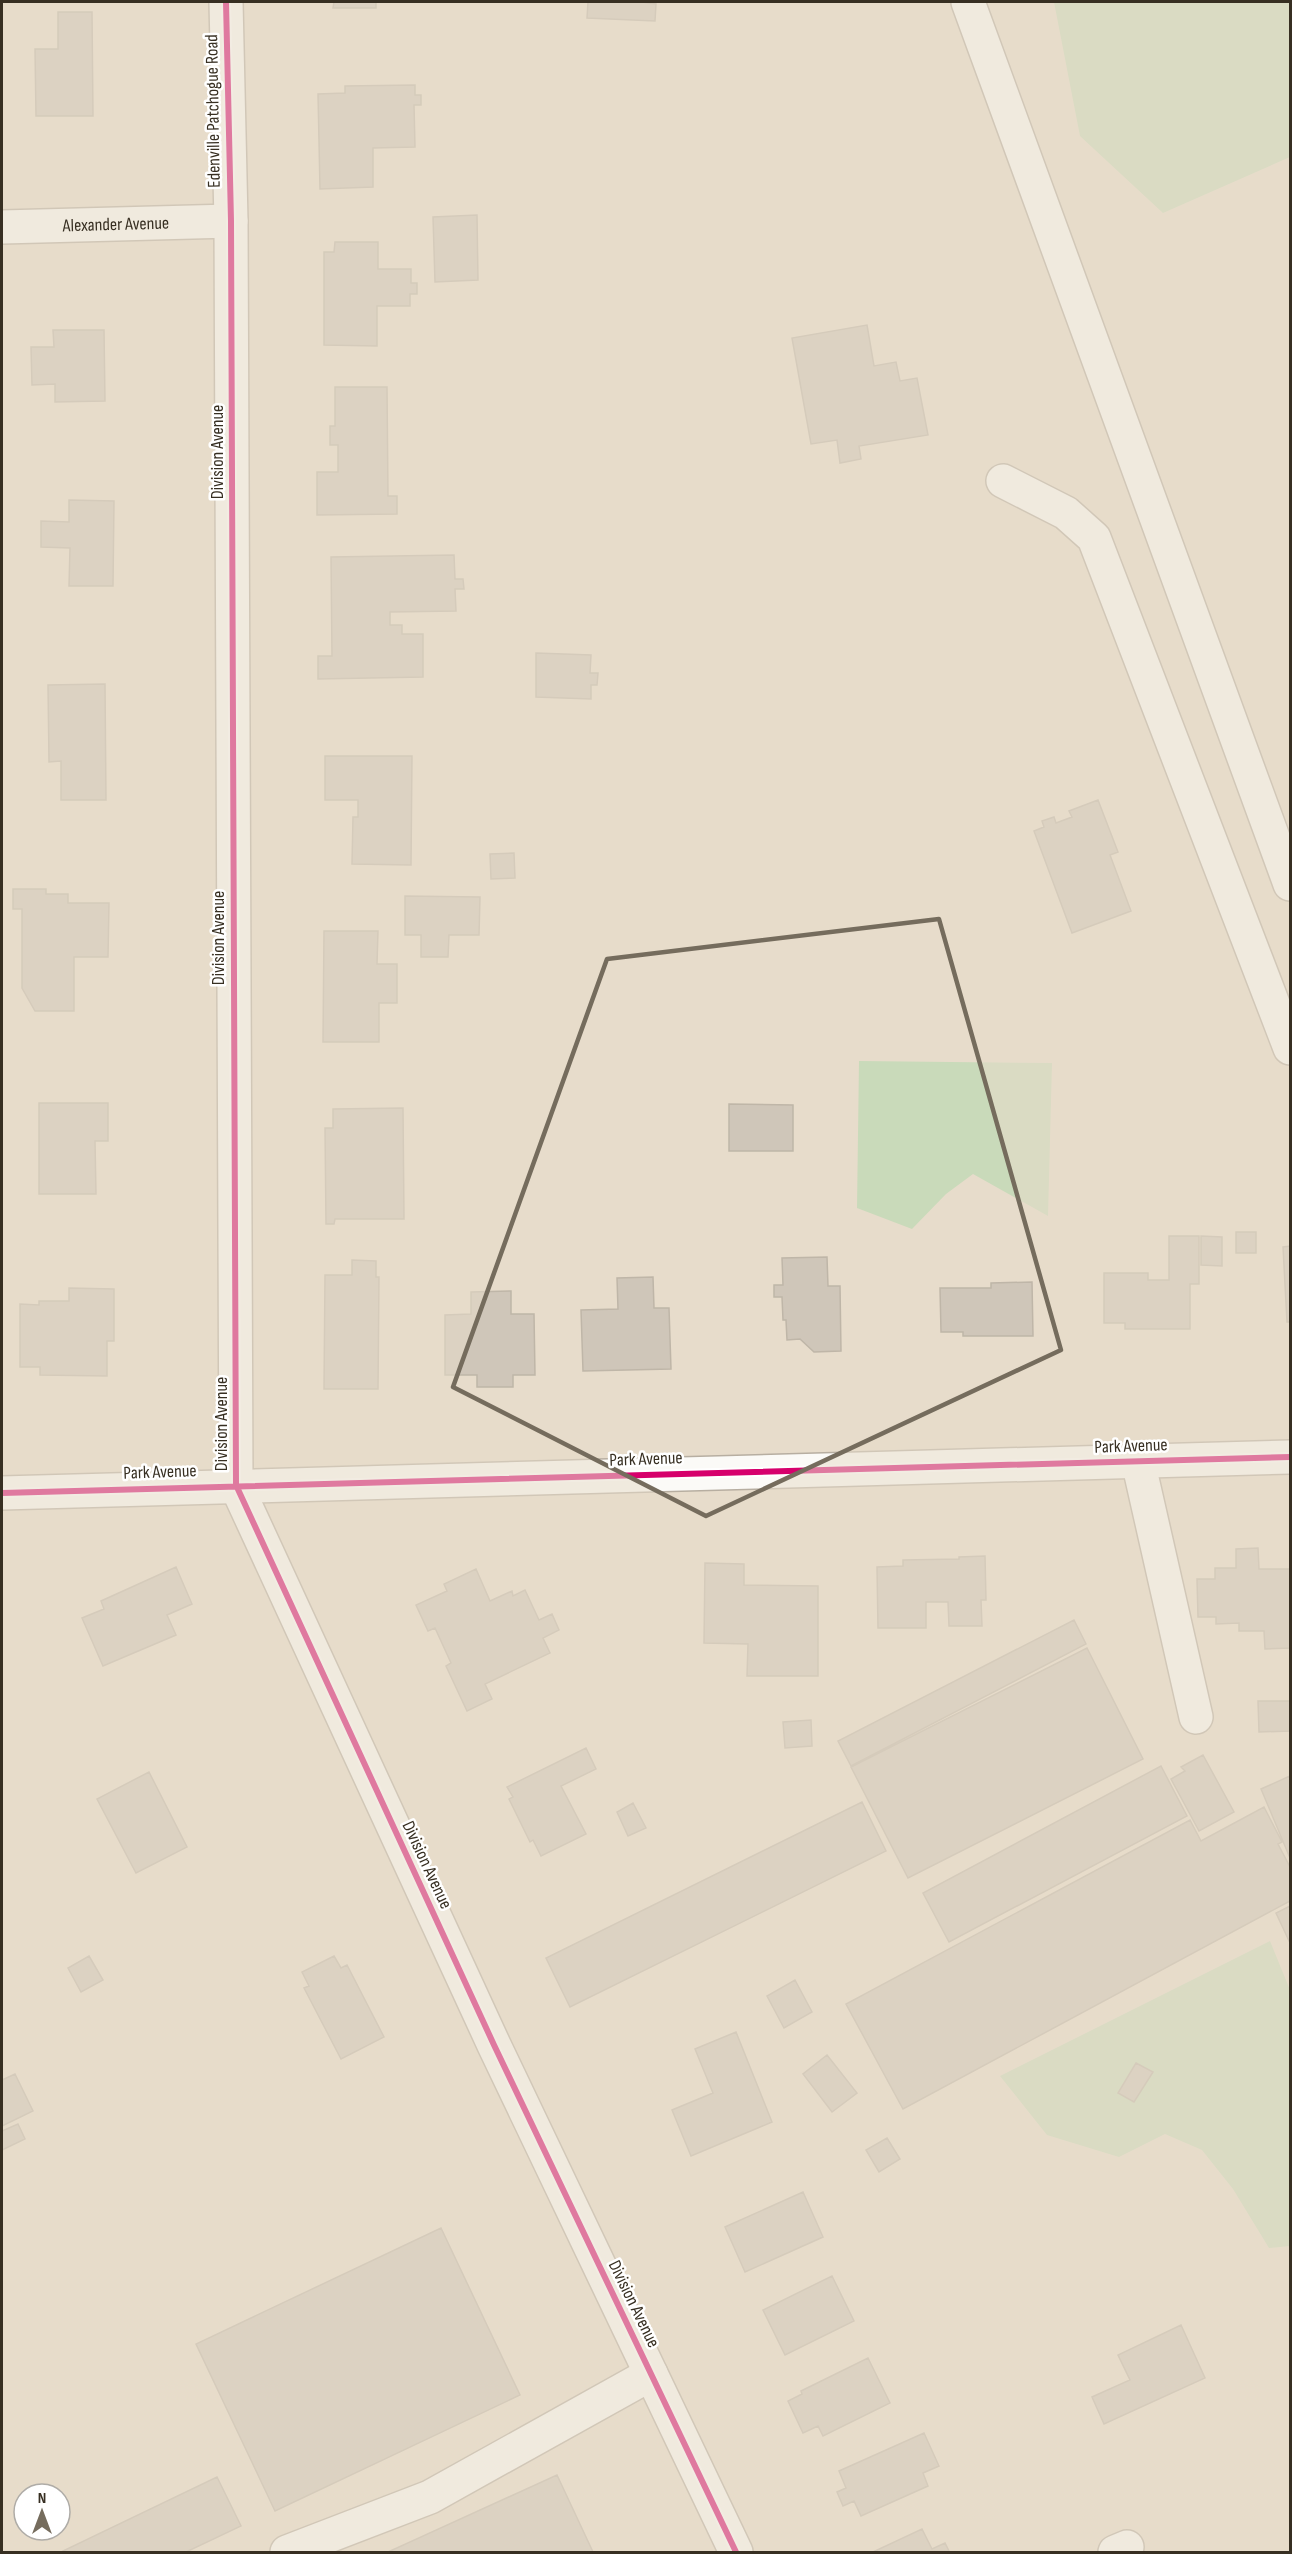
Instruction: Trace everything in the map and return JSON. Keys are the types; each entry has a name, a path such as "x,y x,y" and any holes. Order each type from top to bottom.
{"street":[{"name":"Edenville Patchogue Road","path":"226,2 231,220"},
{"path":"968,2 1290,884"},
{"name":"Alexander Avenue","path":"2,227 231,220"},
{"name":"Division Avenue","path":"231,220 236,1485 494,2045 736,2553"},
{"path":"1003,481 1066,513 1094,538 1290,1048"},
{"name":"Park Avenue","path":"2,1493 1290,1457"},
{"path":"1138,1461 1196,1717"},
{"path":"287,2553 430,2497 651,2374"}],"highlighted area":[{"path":"939,919 1061,1350 706,1516 453,1387 607,959"}],"green space":[{"path":"1054,2 1290,2 1290,157 1163,213 1080,136"},
{"path":"859,1061 1052,1063 1048,1216 973,1174 946,1194 912,1229 857,1208"},
{"path":"1270,1941 1290,1990 1290,2246 1269,2248 1233,2189 1202,2150 1165,2134 1119,2157 1047,2135 1000,2076"}],"building":[{"path":"334,2 376,2 376,8 333,8"},
{"path":"588,2 656,4 655,21 587,18"},
{"path":"58,12 92,12 93,116 36,116 35,49 58,49"},
{"path":"415,85 415,95 421,95 421,105 414,105 415,147 373,148 373,187 320,189 318,94 345,93 345,86"},
{"path":"477,215 478,280 435,282 433,217"},
{"path":"335,242 378,242 378,269 411,269 411,283 417,283 417,294 410,294 410,306 377,306 377,346 324,345 324,252 334,252"},
{"path":"867,325 874,366 896,362 900,381 917,378 928,435 859,446 861,459 840,463 837,440 811,444 792,338"},
{"path":"53,330 104,330 105,401 55,402 55,384 32,385 31,347 54,347"},
{"path":"335,387 387,387 388,496 397,496 397,514 317,515 317,472 338,472 338,445 330,445 330,426 335,426"},
{"path":"69,500 114,501 113,586 69,586 70,548 41,547 41,521 69,522"},
{"path":"454,555 455,579 463,579 464,589 455,589 456,611 390,612 390,625 402,625 402,634 423,634 423,677 318,679 318,656 332,656 331,557"},
{"path":"536,653 591,655 590,673 598,673 597,685 591,685 591,699 536,697"},
{"path":"105,684 106,800 61,800 61,761 49,762 48,685"},
{"path":"325,756 412,756 411,865 352,864 353,817 358,817 358,800 325,800"},
{"path":"1098,800 1118,852 1110,855 1131,911 1072,933 1034,831 1044,827 1042,821 1054,817 1056,823 1072,817 1069,811"},
{"path":"514,853 515,878 491,879 490,854"},
{"path":"13,889 46,889 46,894 68,894 68,903 109,903 108,957 74,957 74,1011 35,1011 22,988 22,909 13,909"},
{"path":"405,896 480,897 479,935 449,935 448,957 421,957 421,935 405,935"},
{"path":"324,931 378,931 377,964 397,964 397,1003 379,1003 379,1042 323,1042"},
{"path":"39,1103 108,1103 108,1141 95,1141 96,1194 39,1194"},
{"path":"729,1104 793,1105 793,1151 729,1151"},
{"path":"403,1108 404,1219 335,1219 334,1224 326,1224 325,1128 333,1128 333,1109"},
{"path":"1236,1232 1256,1232 1256,1253 1236,1253"},
{"path":"1169,1236 1199,1236 1199,1284 1190,1284 1190,1329 1125,1329 1125,1323 1104,1323 1104,1273 1148,1273 1148,1280 1169,1280"},
{"path":"1201,1236 1222,1237 1222,1266 1201,1265"},
{"path":"1290,1246 1290,1322 1287,1322 1283,1247"},
{"path":"827,1257 828,1286 840,1286 841,1351 814,1352 800,1339 787,1340 782,1297 774,1297 774,1285 783,1285 782,1258"},
{"path":"352,1260 376,1261 376,1277 379,1277 378,1389 324,1389 325,1275 352,1275"},
{"path":"653,1277 654,1308 669,1308 671,1369 583,1371 581,1310 618,1309 617,1278"},
{"path":"1032,1282 1033,1336 963,1336 963,1332 941,1332 940,1288 991,1288 991,1283"},
{"path":"69,1288 114,1289 114,1341 107,1341 107,1376 40,1375 40,1367 20,1367 20,1304 39,1305 39,1301 69,1301"},
{"path":"511,1291 511,1314 534,1314 535,1375 513,1375 513,1387 477,1387 477,1375 445,1375 445,1315 471,1314 471,1292"},
{"path":"1258,1548 1259,1569 1290,1569 1290,1648 1265,1649 1264,1631 1239,1631 1239,1623 1216,1624 1216,1617 1198,1617 1197,1579 1215,1579 1215,1568 1236,1568 1236,1549"},
{"path":"985,1556 986,1600 981,1600 982,1626 949,1626 948,1602 926,1602 926,1628 878,1628 877,1567 903,1566 903,1560"},
{"path":"705,1563 744,1564 744,1585 818,1586 818,1676 747,1676 748,1644 704,1643"},
{"path":"176,1567 192,1604 167,1615 176,1635 103,1666 82,1618 104,1609 101,1601"},
{"path":"476,1569 490,1601 512,1591 513,1596 525,1590 539,1620 552,1614 559,1630 543,1638 550,1653 485,1684 492,1699 467,1711 446,1666 451,1663 435,1628 428,1631 416,1605 447,1591 444,1584"},
{"path":"1074,1620 1086,1644 851,1766 838,1741"},
{"path":"1087,1648 1143,1759 908,1878 851,1767"},
{"path":"1258,1701 1290,1701 1290,1731 1259,1732"},
{"path":"811,1720 812,1746 785,1748 783,1722"},
{"path":"586,1748 596,1769 561,1786 586,1834 541,1856 533,1840 530,1842 509,1799 513,1797 507,1787"},
{"path":"1203,1755 1234,1812 1199,1831 1171,1779 1185,1771 1181,1767"},
{"path":"1161,1766 1187,1816 949,1942 923,1893"},
{"path":"149,1772 187,1847 136,1873 97,1799"},
{"path":"1290,1776 1290,1858 1261,1789"},
{"path":"862,1802 886,1851 570,2007 546,1958"},
{"path":"633,1803 646,1828 628,1836 617,1812"},
{"path":"1264,1807 1282,1842 1278,1844 1290,1867 1290,1901 903,2109 846,2004 1190,1820 1201,1841"},
{"path":"1290,1906 1290,1943 1276,1913"},
{"path":"89,1956 103,1980 81,1992 68,1968"},
{"path":"334,1956 341,1968 347,1965 384,2037 341,2059 304,1988 309,1986 302,1972"},
{"path":"795,1980 812,2012 784,2028 767,1996"},
{"path":"736,2032 772,2122 691,2156 672,2110 713,2093 695,2049"},
{"path":"827,2055 857,2093 832,2112 803,2074"},
{"path":"1136,2063 1153,2072 1134,2102 1118,2093"},
{"path":"15,2074 33,2111 2,2126 2,2080"},
{"path":"18,2124 25,2139 2,2150 2,2131"},
{"path":"887,2138 900,2159 879,2172 866,2150"},
{"path":"803,2192 823,2237 745,2272 725,2227"},
{"path":"441,2228 520,2395 275,2511 196,2344"},
{"path":"832,2276 854,2321 785,2355 763,2310"},
{"path":"1181,2325 1205,2378 1104,2424 1092,2397 1130,2380 1118,2355"},
{"path":"868,2358 890,2403 823,2436 818,2426 803,2433 788,2401 802,2394 801,2391"},
{"path":"924,2433 939,2466 923,2473 928,2486 861,2516 854,2501 843,2506 837,2492 846,2488 839,2471"},
{"path":"557,2475 593,2552 388,2552"},
{"path":"217,2477 241,2526 186,2552 63,2551"},
{"path":"922,2529 932,2549 945,2543 949,2551 873,2552"}],"cycle path":[{"path":"226,2 231,221 236,1485 494,2045 736,2552"},
{"path":"2,1493 1290,1457"}]}
